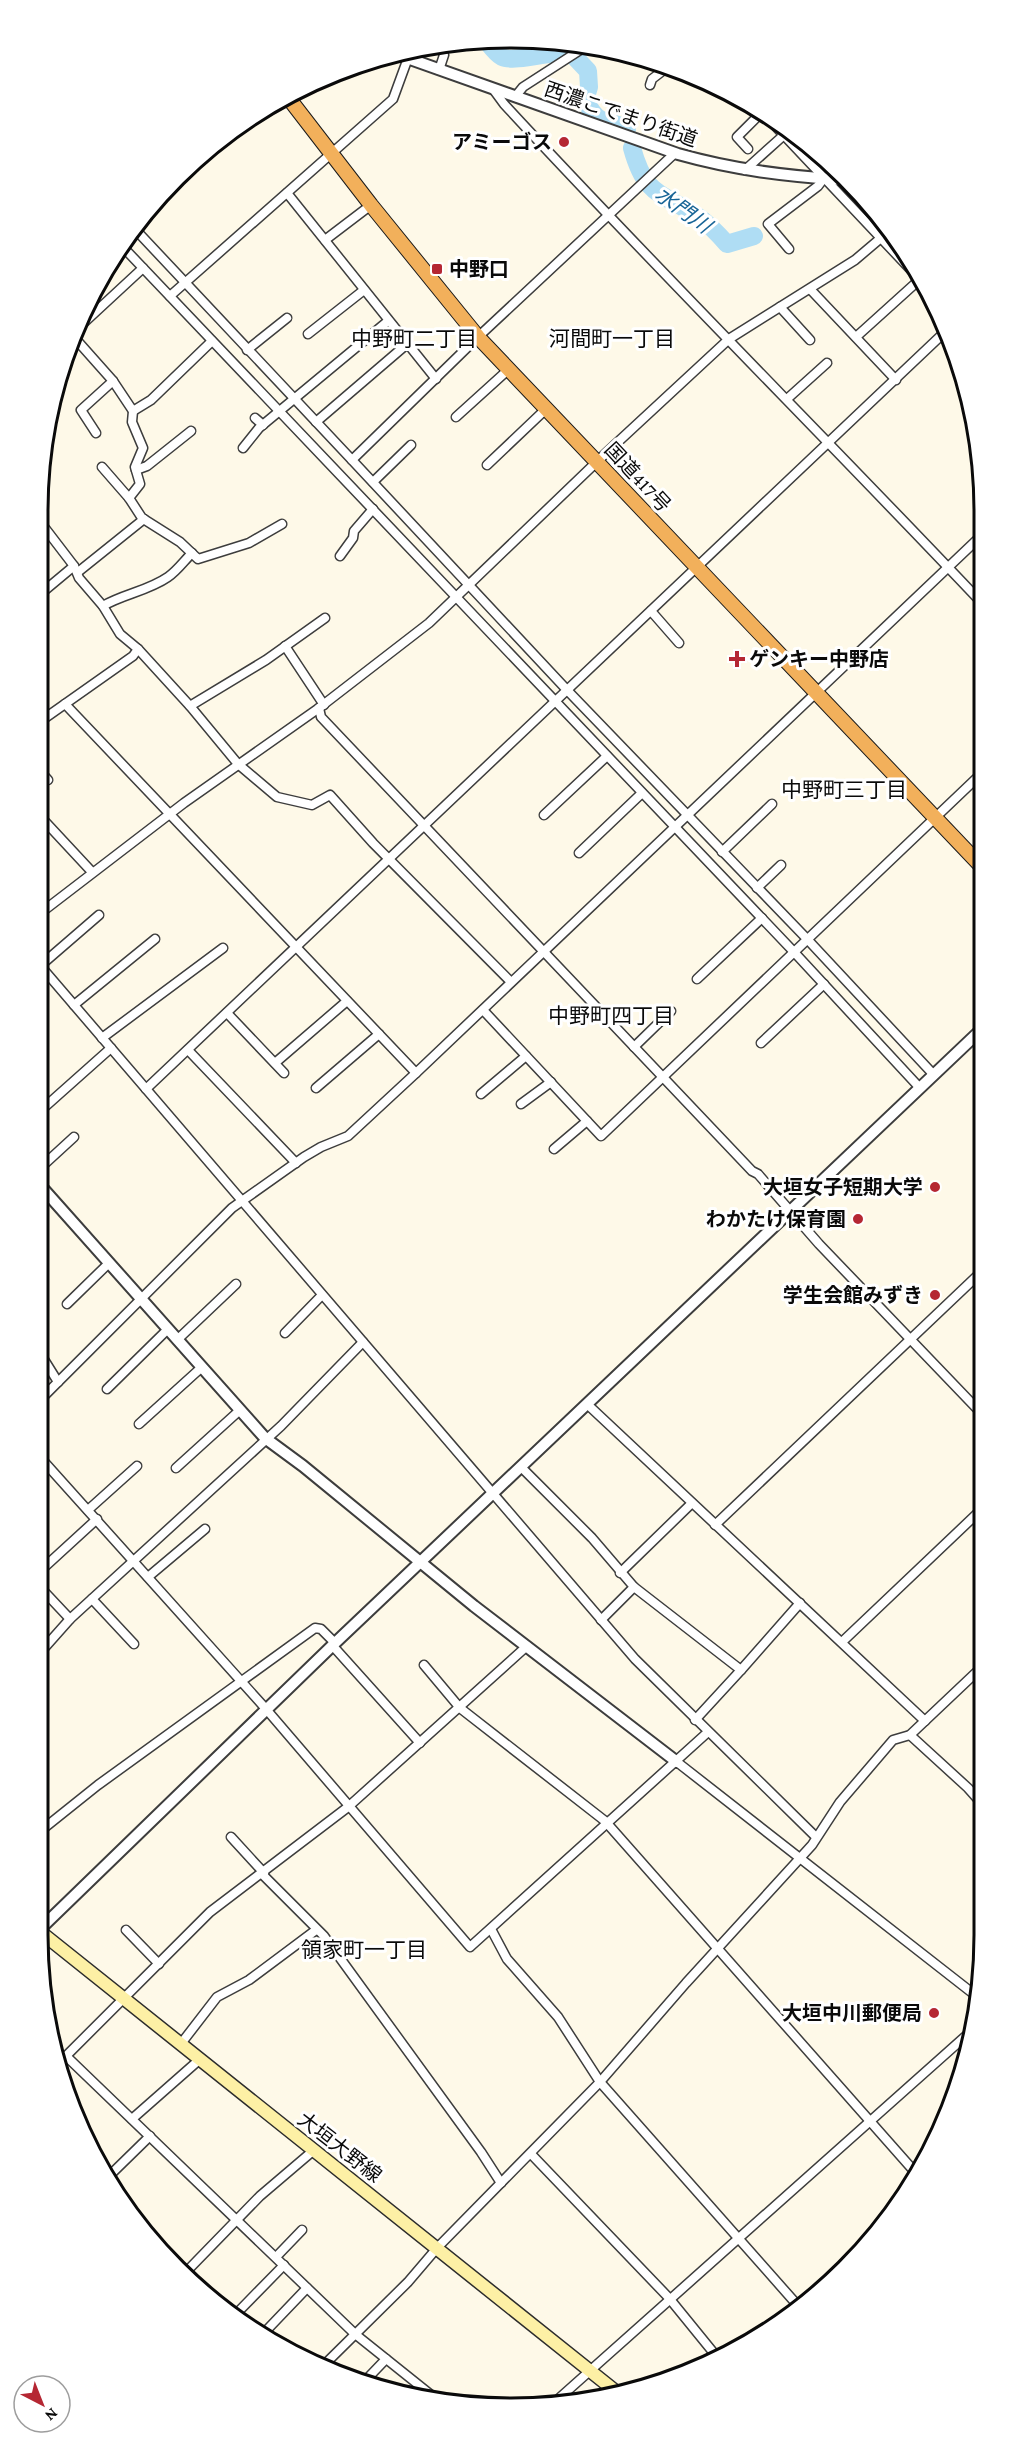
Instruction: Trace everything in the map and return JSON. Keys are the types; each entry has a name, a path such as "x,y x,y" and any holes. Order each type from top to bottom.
{"highway":[{"name":"国道417号","path":"292,103 478,337 974,859"}],"main road":[{"name":"大垣大野線","path":"48,1939 610,2387"}],"street":[{"path":"439,70 443,53"},
{"path":"515,97 523,87 576,53"},
{"name":"西濃こでまり街道","path":"411,59 675,153 723,167 833,179"},
{"path":"177,290 393,99 407,60"},
{"path":"651,85 652,79 660,73"},
{"path":"492,89 608,216 974,595"},
{"path":"748,150 737,136 756,118"},
{"path":"745,170 786,139"},
{"path":"802,151 897,255"},
{"path":"352,460 478,337 675,153"},
{"path":"789,249 768,224 818,186 824,178"},
{"path":"287,192 436,380"},
{"path":"325,240 371,205"},
{"path":"139,236 212,341 287,405 316,422 373,482 463,592 562,696 607,756 642,793 722,852 758,888 801,946 824,984 926,1080"},
{"path":"48,907 237,764 322,706 429,623 729,339 855,260 883,237"},
{"path":"128,252 143,267 177,290 247,350 287,405 373,509 463,592 681,821 762,918 801,946 926,1080"},
{"path":"92,315 143,267"},
{"path":"856,337 914,284"},
{"path":"810,289 896,380"},
{"path":"308,334 364,290"},
{"path":"780,307 810,340"},
{"path":"247,350 287,318"},
{"path":"243,448 263,425 388,321"},
{"path":"146,1089 940,337"},
{"path":"133,411 152,400 212,341"},
{"path":"80,343 113,381 133,411 132,422 143,448 136,470 140,484 129,498"},
{"path":"316,422 407,344"},
{"path":"787,399 827,363"},
{"path":"456,417 508,369"},
{"path":"96,433 81,410 113,381"},
{"path":"487,465 547,408"},
{"path":"255,418 263,425"},
{"path":"136,470 147,466 191,430"},
{"path":"373,482 411,445"},
{"path":"102,467 144,519 180,542 198,559 249,543 282,524"},
{"path":"340,556 353,538 354,531 373,509"},
{"path":"48,589 144,519"},
{"path":"48,532 76,569 79,578 103,606 120,634 138,649 190,706 237,764 277,797 312,805 330,795 373,843 512,982"},
{"path":"48,1392 241,1201 321,1147 348,1136 974,543"},
{"path":"103,606 118,597 147,588 169,577 192,553"},
{"path":"651,611 680,643"},
{"path":"190,706 325,618"},
{"path":"285,646 322,706 321,717 974,1405"},
{"path":"48,716 133,656 138,649"},
{"path":"65,704 416,1073"},
{"path":"544,815 607,756"},
{"path":"483,1010 601,1136 974,781"},
{"path":"579,853 642,793"},
{"path":"722,852 772,804"},
{"path":"48,827 92,872"},
{"path":"758,888 781,865"},
{"path":"48,957 99,915"},
{"path":"697,979 762,918"},
{"path":"74,1005 155,939"},
{"path":"102,1038 223,948"},
{"path":"48,975 635,1659 816,1837"},
{"path":"761,1043 824,984"},
{"path":"275,1064 347,1001"},
{"path":"634,1047 671,1011"},
{"path":"227,1013 284,1073"},
{"path":"316,1089 379,1034"},
{"path":"48,1921 334,1644 974,1036"},
{"path":"48,1104 111,1048"},
{"path":"188,1050 296,1163"},
{"path":"482,1094 526,1056"},
{"path":"521,1104 551,1082"},
{"path":"554,1149 587,1121"},
{"path":"48,1161 74,1137"},
{"path":"49,1195 265,1438 527,1646 970,1991"},
{"path":"67,1304 109,1263"},
{"path":"715,1524 974,1279"},
{"path":"177,1340 236,1284"},
{"path":"285,1333 322,1295"},
{"path":"107,1389 168,1329"},
{"path":"48,1644 70,1619 265,1438 281,1426 363,1342"},
{"path":"48,1366 58,1382"},
{"path":"139,1424 202,1367"},
{"path":"587,1404 925,1721"},
{"path":"176,1468 240,1410"},
{"path":"48,1466 266,1709 470,1947 708,1732"},
{"path":"88,1510 137,1466"},
{"path":"520,1467 592,1538 634,1587 741,1670"},
{"path":"620,1573 692,1503"},
{"path":"842,1642 974,1517"},
{"path":"48,1564 97,1519"},
{"path":"148,1577 205,1529"},
{"path":"602,1620 634,1587"},
{"path":"48,1596 70,1619"},
{"path":"92,1599 134,1644"},
{"path":"695,1719 800,1603"},
{"path":"48,1825 98,1785 315,1628 321,1629 420,1743"},
{"path":"421,2388 355,2334 66,2056 210,1912 348,1807 527,1646"},
{"path":"424,1665 460,1708 607,1824 911,2168"},
{"path":"329,2360 408,2282 437,2248 600,2082 812,1845 840,1802 893,1740 910,1736 974,1674"},
{"path":"910,1736 974,1795"},
{"path":"231,1837 324,1936 383,2015 501,2183"},
{"path":"491,1929 507,1959 558,2017 600,2082 794,2301"},
{"path":"126,1930 159,1964"},
{"path":"180,2045 217,1997 249,1980 316,1930"},
{"path":"563,2395 669,2298 962,2040"},
{"path":"132,2119 199,2060"},
{"path":"113,2172 150,2136"},
{"path":"190,2268 260,2196 314,2150"},
{"path":"531,2154 669,2298 713,2352"},
{"path":"276,2257 302,2230"},
{"path":"240,2310 284,2265"},
{"path":"268,2329 307,2288"},
{"path":"370,2376 386,2359"}],"waterway":[{"name":"水門川","path":"493,49 502,57 515,59 570,52 588,71 589,87 585,100 591,111 600,119 627,130"},
{"name":"水門川","path":"632,148 637,165 650,186 704,221 727,244 754,236"}],"place":[{"name":"アミーゴス","path":"564,142"},
{"name":"中野口","path":"437,269"},
{"name":"ゲンキー中野店","path":"737,659"},
{"name":"大垣女子短期大学","path":"935,1187"},
{"name":"わかたけ保育園","path":"858,1219"},
{"name":"学生会館みずき","path":"935,1295"},
{"name":"大垣中川郵便局","path":"934,2013"}],"district":[{"name":"中野町二丁目","path":"414,339"},
{"name":"河間町一丁目","path":"612,339"},
{"name":"中野町三丁目","path":"844,790"},
{"name":"中野町四丁目","path":"611,1016"},
{"name":"領家町一丁目","path":"364,1950"}]}
